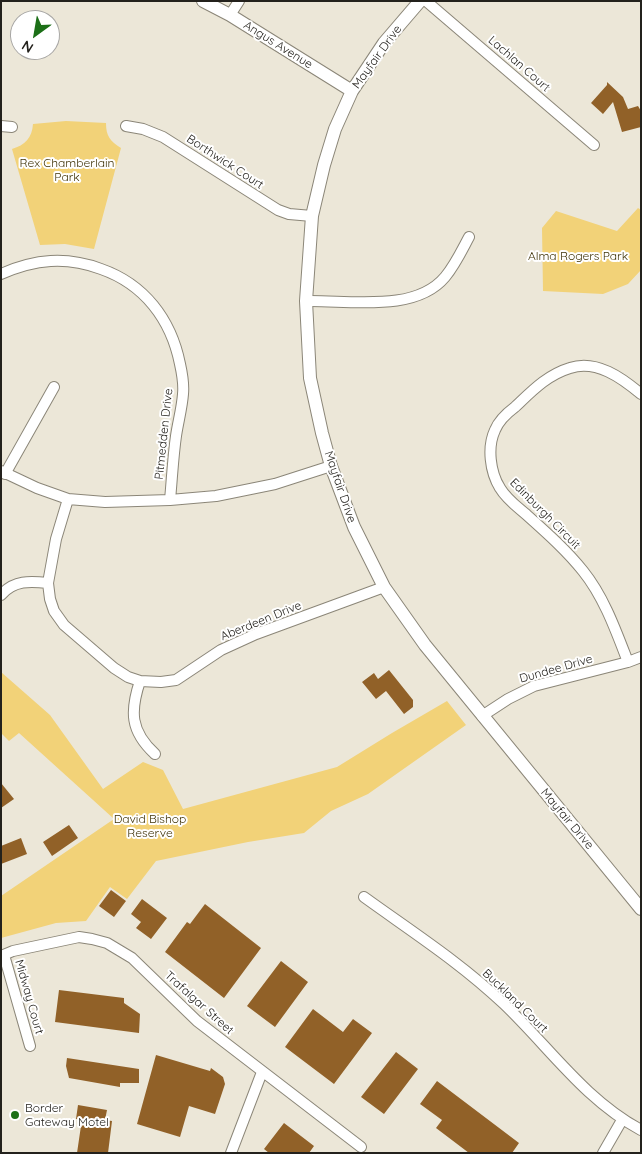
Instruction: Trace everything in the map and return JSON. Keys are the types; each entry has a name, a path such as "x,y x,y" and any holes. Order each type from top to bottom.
{"street":[{"name":"Angus Avenue","path":"203,1 230,15 352,91"},
{"path":"230,15 239,1"},
{"name":"Mayfair Drive","path":"420,1 384,43 352,91 335,128 324,164 312,216 306,301 310,378 322,433 331,466 354,528 384,587 425,645 641,908"},
{"name":"Lachlan Court","path":"426,1 594,145"},
{"name":"Borthwick Court","path":"126,126 143,129 163,137 278,210 289,214 312,216"},
{"path":"306,301 387,302 420,295 430,290 445,277 469,237"},
{"name":"Pitmedden Drive","path":"1,274 21,265 43,262 68,261 86,265 112,273 128,282 145,295 159,311 170,331 177,350 183,393 176,436 170,500"},
{"name":"Edinburgh Circuit","path":"628,662 600,596 584,572 499,487 491,462 491,450 495,429 506,414 548,377 559,372 573,367 586,367 610,372 641,394"},
{"path":"54,387 3,473 68,499 106,502 216,496 274,484 331,466"},
{"name":"Aberdeen Drive","path":"68,499 56,540 48,583 54,611 64,625 114,668 128,677 140,681 162,682 176,680 221,650 256,634 384,587"},
{"path":"1,595 13,585 22,582 48,583"},
{"name":"Dundee Drive","path":"482,716 514,695 534,686 641,657"},
{"path":"140,681 133,711 141,737 155,754"},
{"name":"Buckland Court","path":"364,897 477,981 504,1004 576,1081 622,1120 641,1130"},
{"name":"Trafalgar Street","path":"3,956 13,951 79,938 92,938 107,943 132,958 197,1021 361,1147"},
{"name":"Midway Court","path":"3,956 30,1046"},
{"path":"231,1153 262,1072"},
{"path":"603,1153 622,1120"}],"green space":[{"name":"Rex Chamberlain Park","path":"66,121 106,123 109,138 121,148 94,249 65,244 40,245 12,149 27,140 33,124"},
{"name":"Alma Rogers Park","path":"638,208 641,210 641,270 628,284 603,294 543,291 542,228 556,211 617,231"},
{"name":"David Bishop Reserve","path":"1,672 50,715 103,789 143,762 163,770 183,809 337,767 447,701 466,725 368,794 331,811 304,833 248,842 156,861 127,899 110,887 86,921 56,923 1,938 1,896 114,819 19,733 9,741 1,733"}],"building":[{"path":"607,82 623,97 628,109 638,106 641,111 641,127 622,132 613,102 603,114 591,103 607,85"},
{"path":"389,670 413,700 413,707 404,714 386,691 376,699 362,682 374,673 378,679"},
{"path":"1,783 14,799 1,808"},
{"path":"69,825 78,838 52,856 43,842"},
{"path":"21,838 27,854 1,864 1,846"},
{"path":"111,890 126,901 114,917 99,906"},
{"path":"142,899 167,918 151,939 136,928 141,922 131,914"},
{"path":"205,904 261,948 224,998 165,952 187,922 190,924"},
{"path":"281,961 308,982 275,1027 247,1006"},
{"path":"59,990 124,998 124,1003 140,1014 139,1033 55,1022"},
{"path":"313,1009 343,1032 353,1019 372,1033 334,1084 285,1047"},
{"path":"396,1052 418,1069 384,1114 361,1097"},
{"path":"156,1055 210,1071 211,1068 223,1077 225,1084 215,1114 189,1106 180,1137 137,1124"},
{"path":"67,1058 139,1069 139,1083 120,1083 120,1087 69,1078 66,1066"},
{"path":"437,1081 519,1143 512,1153 469,1153 436,1128 442,1120 420,1104"},
{"path":"78,1105 107,1110 105,1120 112,1121 108,1153 77,1153 82,1119 76,1119"},
{"path":"284,1123 314,1146 309,1153 269,1153 264,1149"}],"place":[{"name":"Border Gateway Motel","path":"15,1115"}]}
